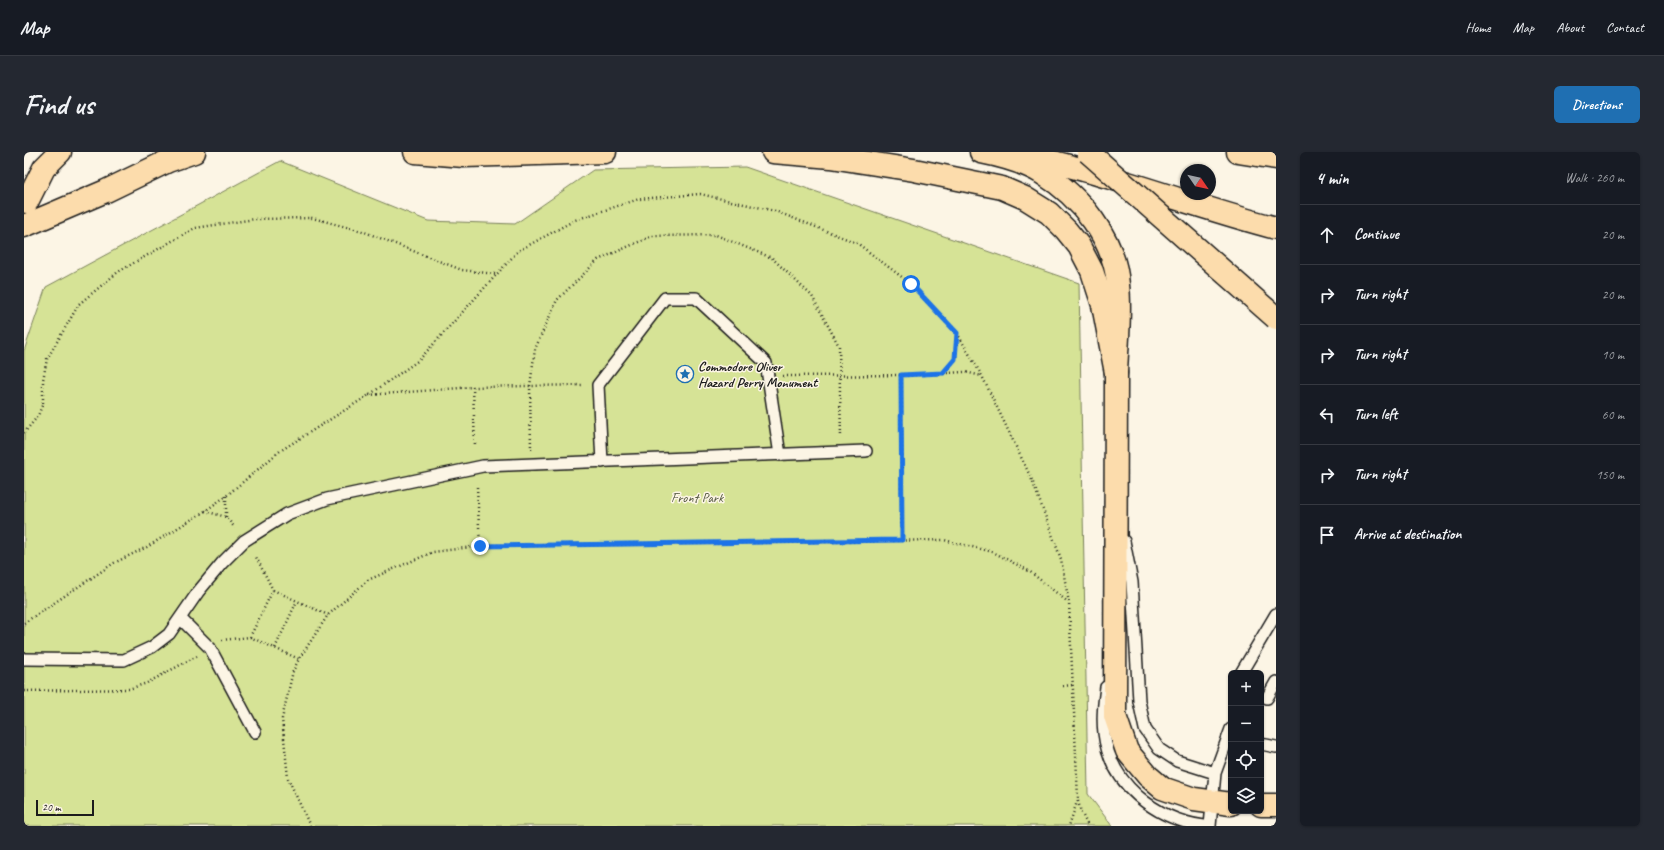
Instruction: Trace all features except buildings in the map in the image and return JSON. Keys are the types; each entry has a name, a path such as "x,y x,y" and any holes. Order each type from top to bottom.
{"highway":[{"path":"26,202 44,168 60,152"},
{"path":"24,226 106,191 168,161 194,152"},
{"path":"415,152 464,156 605,152"},
{"path":"772,152 831,157 914,170 1002,188 1025,198 1049,213 1079,246 1092,271 1103,305 1116,373"},
{"path":"981,152 1022,164 1041,173 1072,196 1085,209 1098,228 1113,260 1118,284 1116,373 1117,503 1115,716 1127,751 1148,776 1162,788 1194,799 1222,803"},
{"path":"1008,152 1080,169 1222,214 1276,228"},
{"path":"1088,152 1276,318"},
{"path":"1238,152 1275,158"},
{"path":"1264,805 1276,805"}],"lane":[{"path":"602,462 598,384 665,298 696,298 766,363 780,455"},
{"path":"24,659 124,660 152,647 169,634 212,574 244,541 287,514 326,499 476,468 866,451"},
{"path":"1117,503 1132,582 1139,701 1145,729 1159,749 1177,762 1215,773"},
{"path":"1244,670 1276,614"},
{"path":"180,618 210,648 255,732"},
{"path":"1115,629 1103,718 1104,734 1116,768 1137,796 1150,807 1179,820 1204,826"},
{"path":"1268,699 1276,682"},
{"path":"1210,826 1222,803 1215,773 1228,741"},
{"path":"1264,745 1276,747"}],"path":[{"path":"24,623 114,563 147,547 205,511 226,496 280,451 369,395 419,360 495,274 518,251 575,220 639,199 700,194 775,211 857,243 911,284 957,333 982,376 1032,480 1061,559 1069,603 1078,799 1081,812 1088,826"},
{"path":"24,433 38,416 43,403 43,380 47,359 79,304 118,272 194,228 255,219 312,218 362,231 462,270 495,274"},
{"path":"943,373 955,359 957,333"},
{"path":"768,376 901,375 965,372 982,376"},
{"path":"901,375 902,540"},
{"path":"369,395 473,387 598,384"},
{"path":"473,387 475,447"},
{"path":"840,394 841,452"},
{"path":"530,398 532,465"},
{"path":"477,488 480,546"},
{"path":"226,496 226,517"},
{"path":"205,511 226,517 235,528"},
{"path":"310,826 288,778 282,719 293,671 299,658 328,615 368,580 433,552 480,546 944,540 993,552 1029,571 1069,603"},
{"path":"256,556 273,590 328,615"},
{"path":"250,637 273,590"},
{"path":"275,648 297,601"},
{"path":"221,640 250,637 299,658"},
{"path":"24,691 129,689 147,683 199,655"},
{"path":"1063,686 1073,685"},
{"path":"1069,826 1078,799"}],"green space":[{"name":"Front Park","path":"280,161 428,221 515,224 593,170 745,167 1079,283 1088,794 1112,826 24,826 24,351 46,287"}],"place":[{"name":"Commodore Oliver Hazard Perry Monument","path":"685,374"}],"route":[{"path":"480,546 902,540 901,375 943,373 955,359 957,333 911,284"}]}
